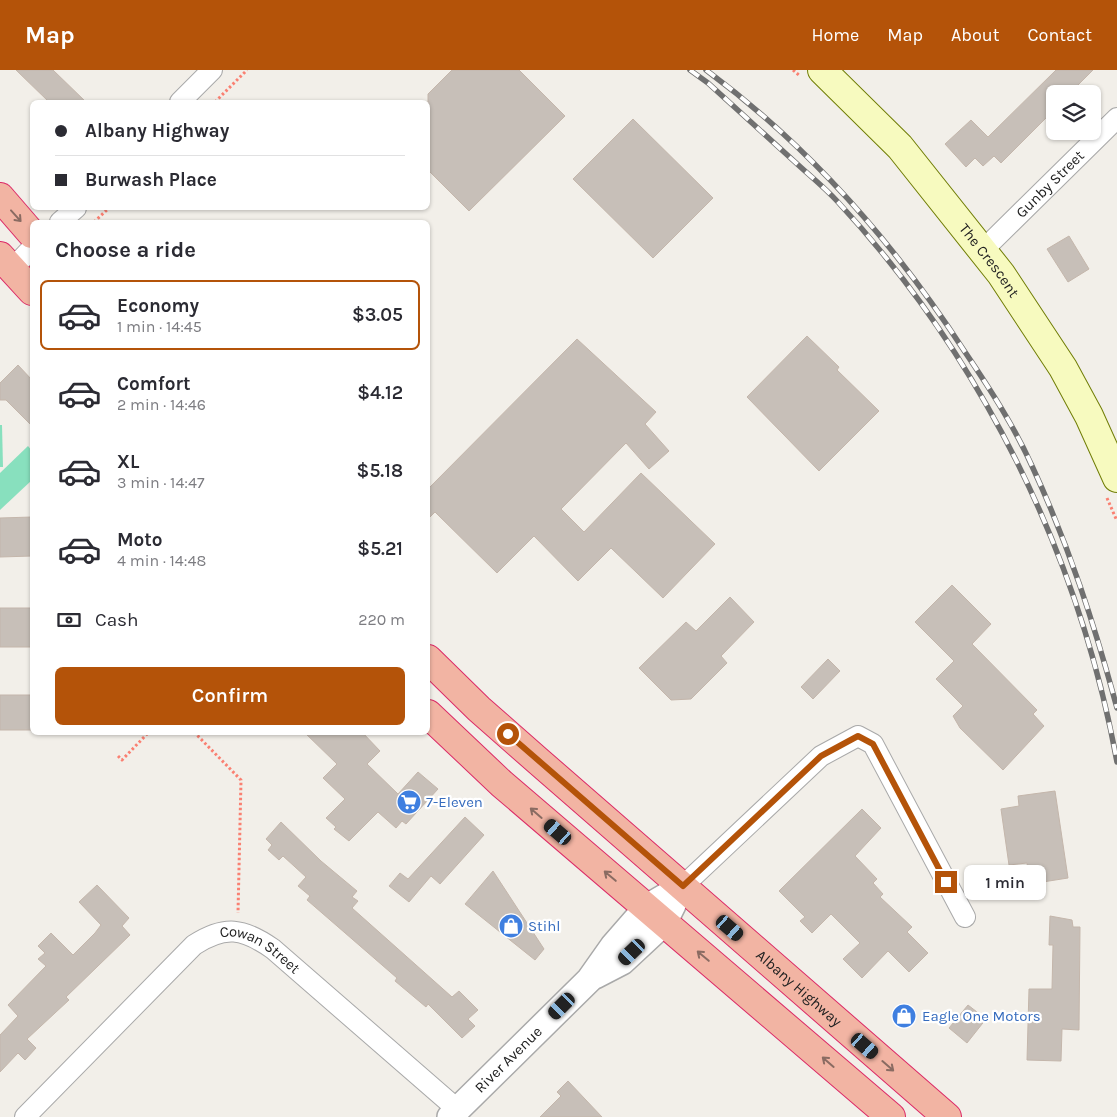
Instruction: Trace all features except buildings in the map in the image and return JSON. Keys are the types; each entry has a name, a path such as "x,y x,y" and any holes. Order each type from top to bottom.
{"highway":[{"path":"0,197 30,232"},
{"path":"6,262 30,289"},
{"name":"Albany Highway","path":"430,660 479,709 947,1117"},
{"path":"430,716 502,784 891,1117"}],"main road":[{"name":"The Crescent","path":"815,76 900,147 983,250 1033,320 1089,416 1112,487"}],"street":[{"path":"182,100 212,70"},
{"name":"Gunby Street","path":"983,250 1117,118"},
{"path":"62,220 74,210"},
{"path":"6,262 30,249"},
{"path":"683,886 821,756 858,736 873,744 965,917"},
{"name":"River Avenue","path":"454,1113 589,980 613,946 656,915 683,886"},
{"name":"Cowan Street","path":"25,1117 194,945 211,934 225,931 244,933 273,949 454,1113"}],"path":[{"path":"217,100 247,70"},
{"path":"793,70 815,76"},
{"path":"96,220 106,210"},
{"path":"1112,487 1117,521"},
{"path":"118,756 122,760 146,735"},
{"path":"197,735 241,780 238,914"}],"green space":[{"path":"0,425 2,425 3,467 0,467"},
{"path":"28,446 30,448 30,482 0,510 0,473"}],"railway":[{"path":"690,70 708,83 837,201 889,261 936,325 979,392 1017,462 1050,534 1077,608 1100,685 1117,762"},
{"path":"706,70 780,131 848,199 910,273 983,380 1025,451 1058,526 1090,615 1117,708"}],"place":[{"name":"7-Eleven","path":"409,802"},
{"name":"Stihl","path":"511,926"},
{"name":"Eagle One Motors","path":"904,1016"}],"route":[{"path":"508,734 683,886 821,756 858,736 873,744 946,882"}]}
